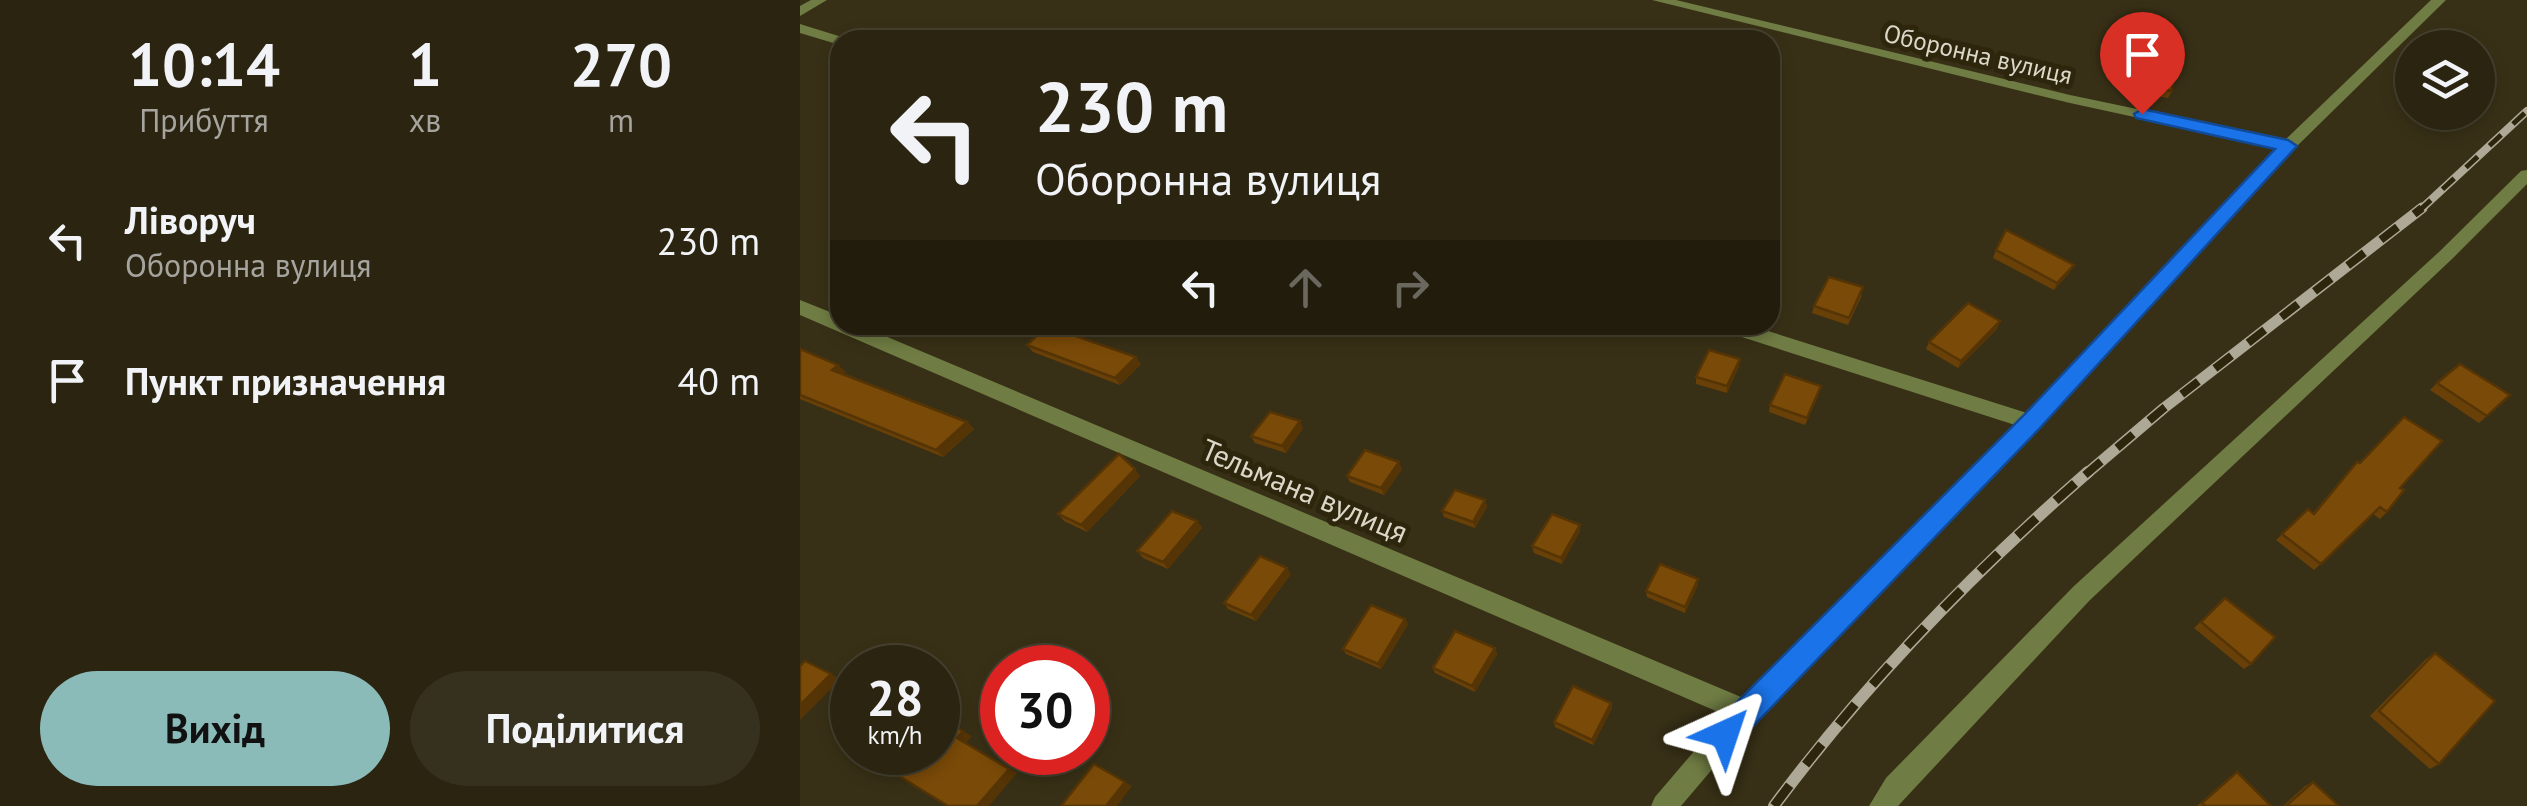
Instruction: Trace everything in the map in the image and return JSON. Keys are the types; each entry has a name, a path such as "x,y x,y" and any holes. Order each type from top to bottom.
{"street":[{"path":"800,12 820,0"},
{"name":"Оборонна вулиця","path":"1659,0 2070,99 2288,146"},
{"path":"1664,806 1745,711 2031,422 2288,146 2439,0"},
{"path":"800,28 830,38"},
{"path":"1882,806 1895,787 2081,594 2527,176"},
{"name":"Тельмана вулиця","path":"800,307 830,320"},
{"name":"Тельмана вулиця","path":"864,335 1745,711"},
{"path":"1758,335 2031,422"}],"building":[{"path":"2141,34 2176,41 2172,91 2134,84"},
{"path":"2006,230 2074,265 2057,283 1996,250"},
{"path":"1829,277 1863,287 1849,318 1814,306"},
{"path":"1968,303 2000,321 1961,361 1929,342"},
{"path":"1038,335 1073,335 1136,357 1115,378 1027,345"},
{"path":"800,349 838,365 832,370 967,422 936,450 800,395"},
{"path":"1709,350 1740,359 1727,386 1696,377"},
{"path":"2460,364 2510,395 2487,416 2437,383"},
{"path":"1785,374 1821,386 1807,418 1770,405"},
{"path":"1270,412 1300,421 1282,446 1251,436"},
{"path":"2404,417 2442,441 2400,488 2404,490 2387,512 2380,507 2321,564 2282,534 2308,509 2314,514 2357,462"},
{"path":"1365,450 1399,462 1381,488 1347,476"},
{"path":"1119,454 1135,469 1081,525 1058,514"},
{"path":"1455,490 1485,500 1473,522 1442,511"},
{"path":"1172,511 1197,521 1163,562 1137,551"},
{"path":"1552,514 1580,525 1561,558 1532,546"},
{"path":"1260,556 1287,568 1251,615 1224,603"},
{"path":"1660,564 1698,579 1685,607 1646,591"},
{"path":"2225,598 2275,637 2251,664 2201,622"},
{"path":"1371,605 1405,619 1378,664 1343,649"},
{"path":"1455,631 1495,648 1472,686 1433,668"},
{"path":"2435,653 2495,701 2439,764 2379,711"},
{"path":"805,661 830,675 800,705 800,666"},
{"path":"1573,686 1611,703 1592,740 1554,722"},
{"path":"960,740 980,752 980,775 1004,775 977,806 948,806 898,775 960,775"},
{"path":"2237,772 2271,806 2202,803"},
{"path":"1110,773 1125,782 1106,806 1061,806 1085,775"},
{"path":"2313,782 2339,806 2286,806"}],"railway":[{"path":"2419,211 2527,111"},
{"path":"2085,475 2164,408 2422,208"},
{"path":"1774,806 1922,630 2088,472"}],"route":[{"path":"1725,734 2031,422 2288,146 2142,114"}]}
